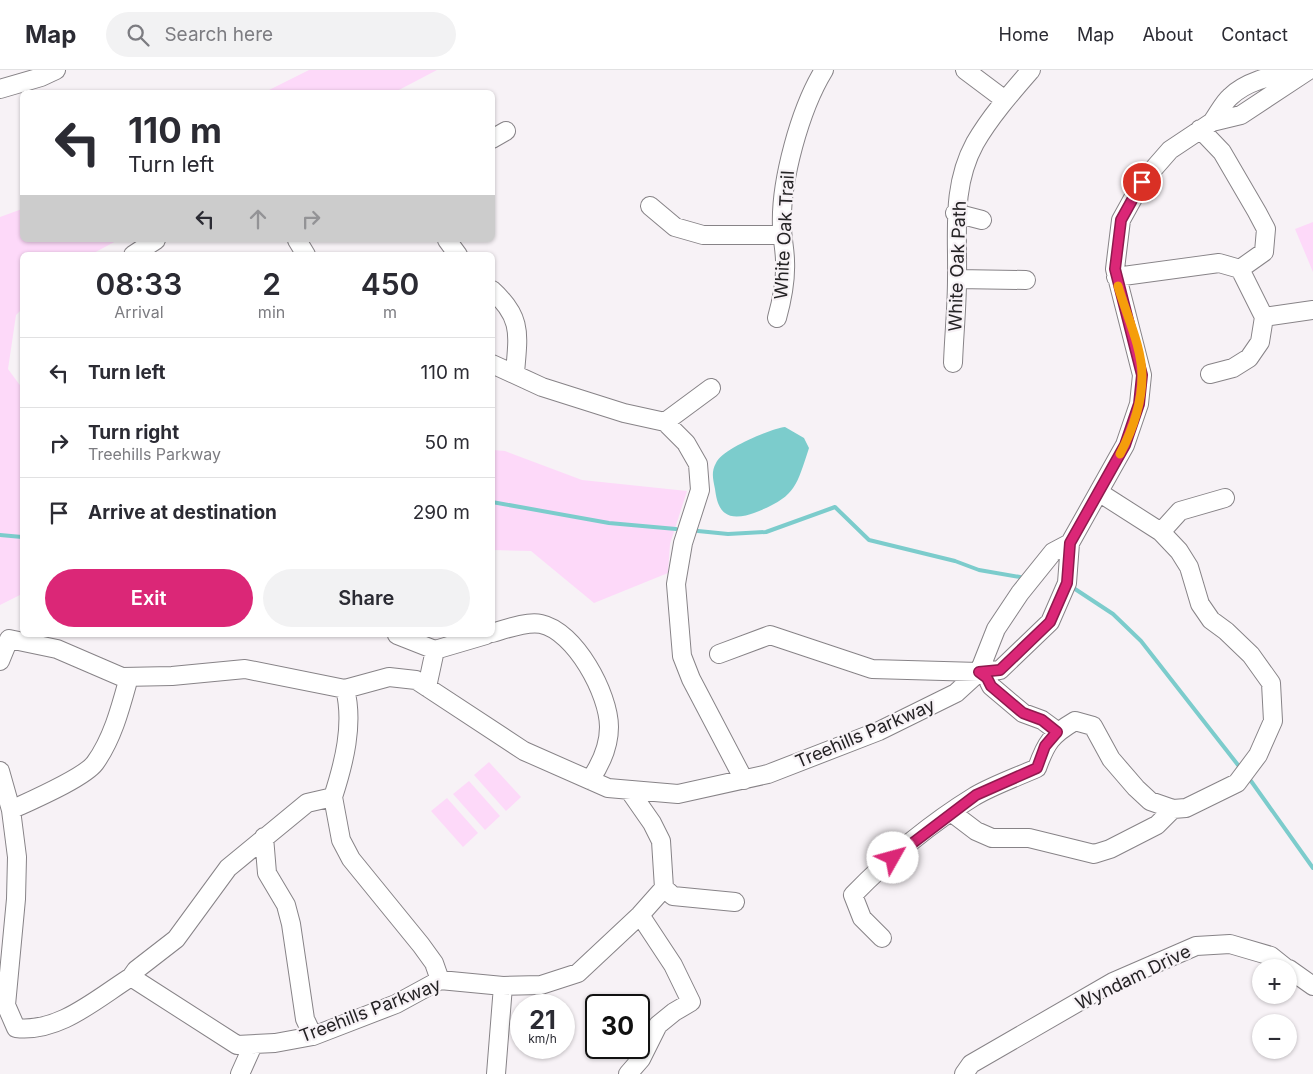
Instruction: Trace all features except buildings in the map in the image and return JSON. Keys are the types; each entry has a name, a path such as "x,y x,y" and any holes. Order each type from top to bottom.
{"street":[{"path":"0,89 41,77 56,70"},
{"name":"White Oak Trail","path":"777,318 782,297 785,263 781,225 790,153 812,93 824,70"},
{"path":"965,70 1005,100"},
{"name":"White Oak Path","path":"953,363 957,279 956,213 959,192 975,144 1005,100 1031,70"},
{"name":"Treehills Parkway","path":"719,654 770,635 872,669 979,672 1000,670 1050,622 1067,583 1070,543 1100,493 1125,445 1139,404 1142,375 1116,277 1121,220 1142,182 1170,150 1206,126 1230,96 1268,77 1298,70"},
{"name":"Treehills Parkway","path":"1206,126 1241,116 1309,70"},
{"path":"1247,86 1258,106"},
{"path":"1206,126 1266,229 1264,252 1240,269"},
{"path":"650,206 675,227 703,235 782,235"},
{"path":"956,213 982,220"},
{"path":"137,252 153,242"},
{"path":"1116,277 1219,263 1240,269 1264,317 1260,342 1249,358 1233,368 1210,374"},
{"path":"957,279 1026,280"},
{"path":"495,293 511,310 516,319 515,373"},
{"path":"1264,317 1313,310"},
{"path":"495,365 542,387 590,403 665,422 686,443 698,464 700,490 683,543 676,584 682,656 691,679 744,780"},
{"path":"665,422 711,388"},
{"path":"882,938 862,918 854,895 878,869 951,812 976,795 1037,768 1045,746 1057,732 1074,721 1093,726 1111,759 1150,801 1173,809 1186,808 1237,783 1258,756 1273,721 1271,683 1263,670 1226,631 1211,620 1200,604 1189,567 1161,532 1100,493"},
{"path":"1161,532 1180,510 1225,498"},
{"name":"Treehills Parkway","path":"0,661 9,639 57,650 122,677 172,676 245,669 345,689 390,677 416,680 524,750 608,788 678,794 768,774 879,731 956,693 979,672 996,629 1020,594 1053,552 1070,543"},
{"path":"495,632 539,623 556,628 577,649 606,703 609,727 607,746 601,764 590,780"},
{"path":"402,637 435,650 479,637"},
{"path":"427,687 435,650"},
{"path":"979,672 987,678 991,686 1023,713 1042,720 1057,732"},
{"path":"11,810 73,778 94,764 118,718 129,677"},
{"path":"345,689 348,703 348,729 341,772 333,797 341,840 351,859 416,937 434,963 440,980"},
{"path":"0,771 11,810 17,857 16,899 6,1005 16,1028 32,1030 50,1024 93,1003 131,977 136,970 176,939 228,868 307,803 333,797"},
{"path":"629,790 662,841 664,888 673,896 735,902"},
{"path":"951,812 976,831 992,838 1028,838 1094,854 1110,849 1157,825 1173,809"},
{"path":"264,837 266,873 286,905 292,924 305,1019 313,1036"},
{"name":"Treehills Parkway","path":"131,977 237,1046 276,1044 313,1036 396,1004 440,980 503,986 541,985 578,973 640,915 664,888"},
{"path":"628,1074 641,1060 658,1025 690,1002 673,965 640,915"},
{"name":"Wyndam Drive","path":"964,1074 971,1064 1113,982 1196,946 1230,944 1274,959"},
{"name":"Wyndam Drive","path":"1297,974 1313,986"},
{"path":"496,1074 503,986"},
{"path":"240,1074 253,1044"}],"shaded area":[{"path":"309,70 437,70 399,90 269,90"},
{"path":"20,210 20,242 114,242 96,252 20,252 20,311 16,315 8,369 20,385 20,595 0,605 0,217"},
{"path":"1313,222 1313,272 1295,229"},
{"path":"495,450 505,451 582,480 687,491 670,544 668,573 594,603 531,551 495,550"},
{"path":"489,762 521,797 506,811 474,775"},
{"path":"469,781 500,816 485,830 453,794"},
{"path":"447,798 478,833 463,847 431,811"}],"water":[{"path":"785,427 804,438 809,448 801,473 792,490 778,502 754,513 735,516 725,513 719,505 716,495 713,469 716,463 727,452 737,446 758,436"}],"waterway":[{"path":"495,503 609,523 676,529"},
{"path":"698,531 728,534 766,532 835,507 869,540 955,561 979,570 1020,577"},
{"path":"0,535 20,537"},
{"path":"1072,587 1113,614 1141,641 1238,765"},
{"path":"1251,781 1313,868"}],"slow traffic":[{"path":"1118,286 1142,375 1139,404 1120,454"}],"route":[{"path":"893,858 951,812 976,795 1037,768 1045,746 1057,732 1042,720 1023,713 991,686 987,678 979,672 1000,670 1050,622 1067,583 1070,543 1100,493 1125,445 1139,404 1142,375 1115,269 1121,220 1142,182"}]}
